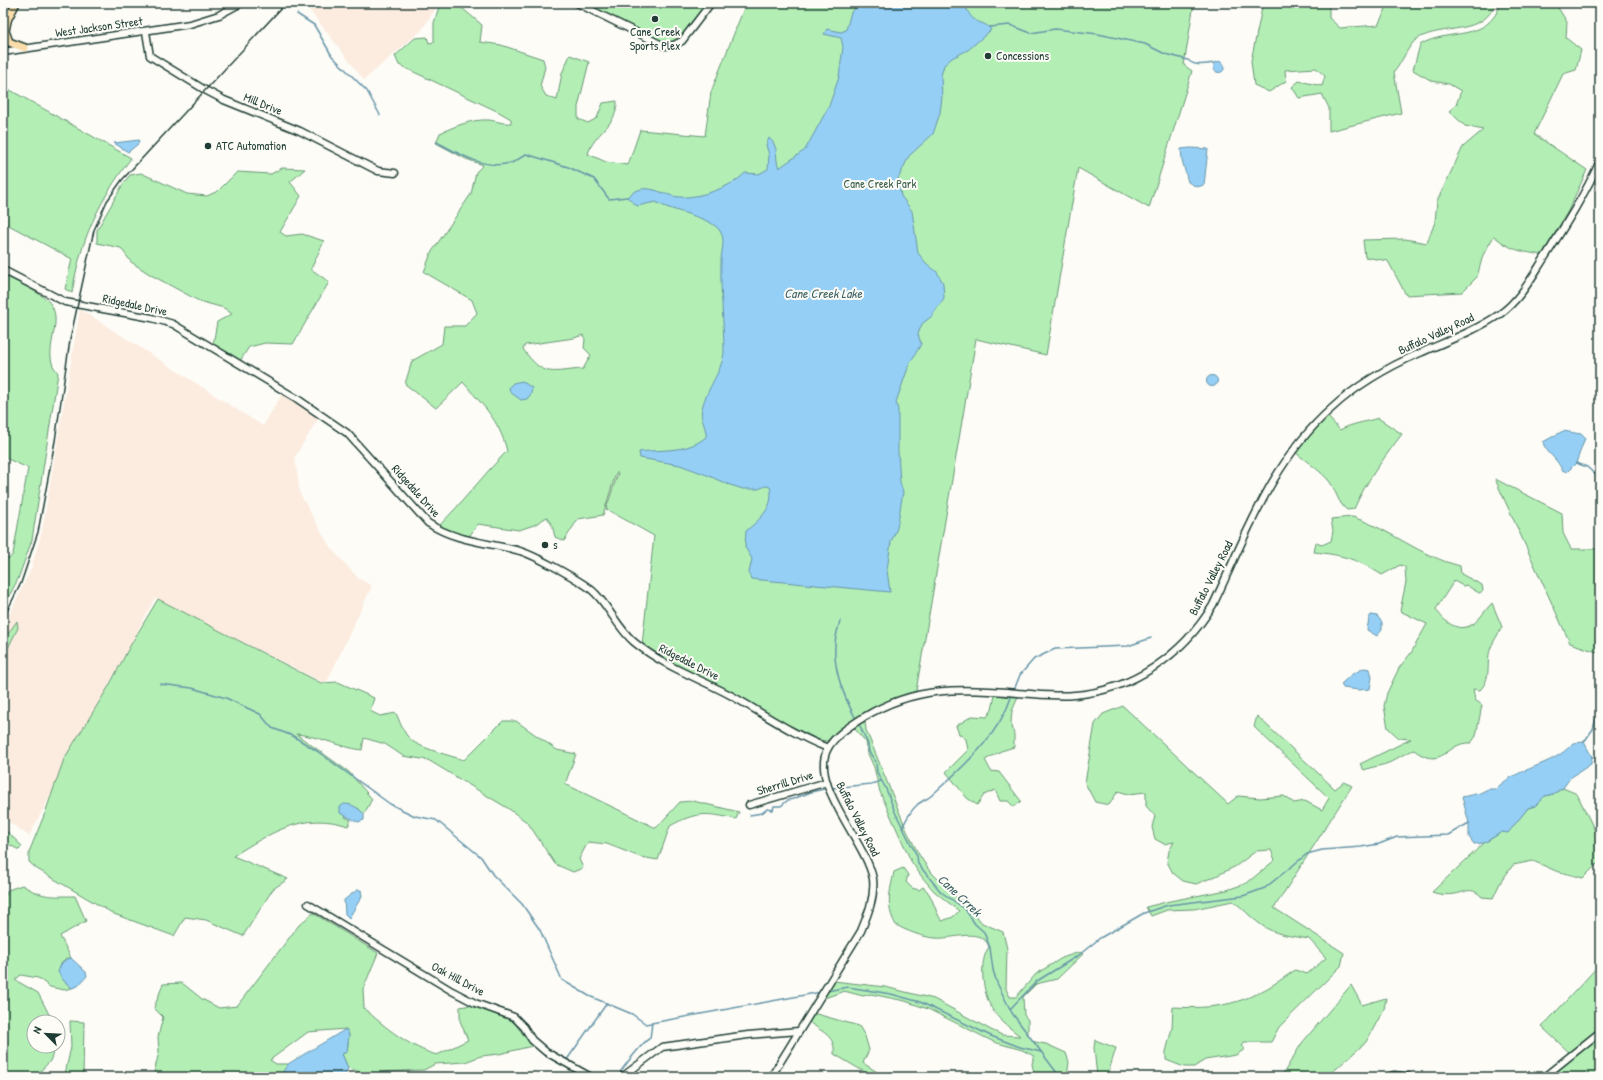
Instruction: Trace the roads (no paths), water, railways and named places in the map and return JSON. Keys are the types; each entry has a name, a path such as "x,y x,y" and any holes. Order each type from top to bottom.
{"main road":[{"path":"16,3 5,24 5,31 9,42 25,48"}],"street":[{"name":"West Jackson Street","path":"3,52 146,32 197,22 219,15 241,3"},
{"path":"577,3 664,46 674,45 682,41 711,3"},
{"name":"Mill Drive","path":"146,32 150,56 205,90 224,100 300,131 378,171 395,173"},
{"name":"Buffalo Valley Road","path":"770,1077 861,931 869,913 873,896 873,880 865,854 834,800 827,782 825,767 828,748 837,737 851,725 902,698 929,692 957,690 1056,696 1093,693 1138,677 1166,659 1193,634 1204,620 1213,605 1272,480 1290,453 1311,428 1332,407 1360,386 1389,368 1482,325 1512,303 1524,290 1575,210 1600,161"},
{"name":"Ridgedale Drive","path":"3,270 65,302 152,318 173,324 296,398 347,432 428,523 440,531 471,541 522,552 586,586 631,640 647,653 672,668 731,696 811,742 828,748"},
{"name":"Sherrill Drive","path":"749,805 827,782"},
{"name":"Oak Hill Drive","path":"308,904 452,991 475,1003 514,1017 524,1027 532,1040 546,1052 591,1077"},
{"path":"622,1077 662,1047 748,1035 799,1031"},
{"path":"1544,1077 1600,1032"},
{"path":"1388,1077 1394,1075 1409,1077"}],"water":[{"name":"Cane Creek Lake","path":"862,3 964,3 968,12 973,18 986,25 991,30 968,50 952,58 944,65 941,76 942,97 940,113 933,134 909,156 898,179 901,196 912,211 918,253 926,263 937,272 943,283 944,298 932,316 922,324 918,334 921,344 909,365 896,402 898,410 900,482 903,492 897,528 891,542 887,570 890,592 751,579 749,573 752,559 745,547 746,531 761,517 768,507 771,494 770,487 766,486 758,489 743,489 680,465 640,458 639,452 683,448 691,446 706,437 701,412 704,401 720,367 724,353 721,273 723,238 720,231 715,226 699,218 671,209 656,202 637,206 627,197 633,192 650,189 673,196 691,197 711,192 731,184 745,173 759,174 768,169 769,155 766,145 769,138 776,149 779,168 805,150 829,106 839,77 843,47 841,38 824,34 827,29 841,32 846,30 851,12"},
{"path":"1217,62 1221,62 1223,63 1223,71 1217,72 1214,69 1214,65"},
{"path":"139,140 138,144 128,152 114,143"},
{"path":"1181,149 1208,149 1204,185 1197,187 1188,182 1182,160"},
{"path":"1210,376 1214,376 1216,377 1216,385 1210,386 1207,383 1207,379"},
{"path":"522,381 532,388 531,394 527,399 521,400 510,392 509,387 513,383"},
{"path":"1563,431 1581,434 1585,438 1576,463 1567,472 1562,470 1546,449 1543,442"},
{"path":"1371,615 1377,616 1382,622 1382,630 1377,636 1367,630"},
{"path":"1364,668 1370,669 1372,677 1370,689 1359,690 1343,688 1341,684 1351,675"},
{"path":"1584,742 1592,757 1591,764 1570,778 1563,788 1553,794 1545,796 1535,806 1528,808 1508,833 1502,832 1484,843 1474,844 1469,837 1469,823 1462,797 1480,793 1488,789 1496,789 1514,776 1555,757 1565,751 1573,743"},
{"path":"344,804 353,806 360,810 364,814 364,820 358,822 340,813 340,807"},
{"path":"357,890 361,890 362,896 349,918 345,914 344,900"},
{"path":"71,958 86,972 87,976 78,986 72,988 63,980 58,972 62,963"},
{"path":"346,1029 349,1035 347,1052 342,1054 348,1068 344,1077 289,1077 282,1073 288,1064"}],"waterway":[{"path":"297,14 314,25 332,56 367,91 380,115"},
{"path":"989,27 1010,25 1031,33 1055,29 1098,34 1145,44 1165,54 1188,60 1194,64 1215,63"},
{"path":"437,142 463,156 482,163 501,165 516,161 526,154 568,167 594,179 609,199 627,197"},
{"path":"1576,463 1587,467 1600,479"},
{"path":"840,621 835,642 836,664 840,684 856,719"},
{"path":"1014,690 1020,675 1034,659 1055,649 1128,646 1151,638"},
{"path":"160,684 192,688 226,698 260,714 272,728 293,736 317,751 390,804 415,816 436,820 481,857 493,875 522,904 540,930 562,980 589,996 632,1014 646,1024 821,992"},
{"path":"902,828 908,816 915,807 929,798 979,750 998,724 1012,695"},
{"path":"1584,742 1593,729 1600,705"},
{"name":"Cane Crrek","path":"860,726 868,744 869,752 876,762 877,772 917,856 918,864 941,892 965,909 975,924 984,932 990,948 993,970 997,983 1012,1013 1060,1077"},
{"path":"1592,757 1600,755"},
{"path":"832,788 871,784 881,781"},
{"path":"750,815 762,813 767,809 773,810 774,806 781,806 788,800 828,788"},
{"path":"1010,1009 1037,981 1079,955 1100,938 1144,913 1168,905 1243,896 1265,888 1307,854 1322,850 1379,844 1397,837 1448,835 1469,823"},
{"path":"827,991 848,987 891,994 920,1002 991,1036 1020,1047 1041,1052"},
{"path":"566,1061 607,1003"},
{"path":"621,1075 621,1071 627,1063 650,1038 652,1023"}],"railway":[{"path":"3,619 21,583 38,532 55,441 70,340 94,230 107,201 122,180 286,3"}],"place":[{"name":"Cane Creek Sports Plex","path":"655,19"},
{"name":"Concessions","path":"988,56"},
{"name":"ATC Automation","path":"208,146"},
{"name":"s","path":"545,545"}],"park label":[{"name":"Cane Creek Park","path":"880,184"}]}
